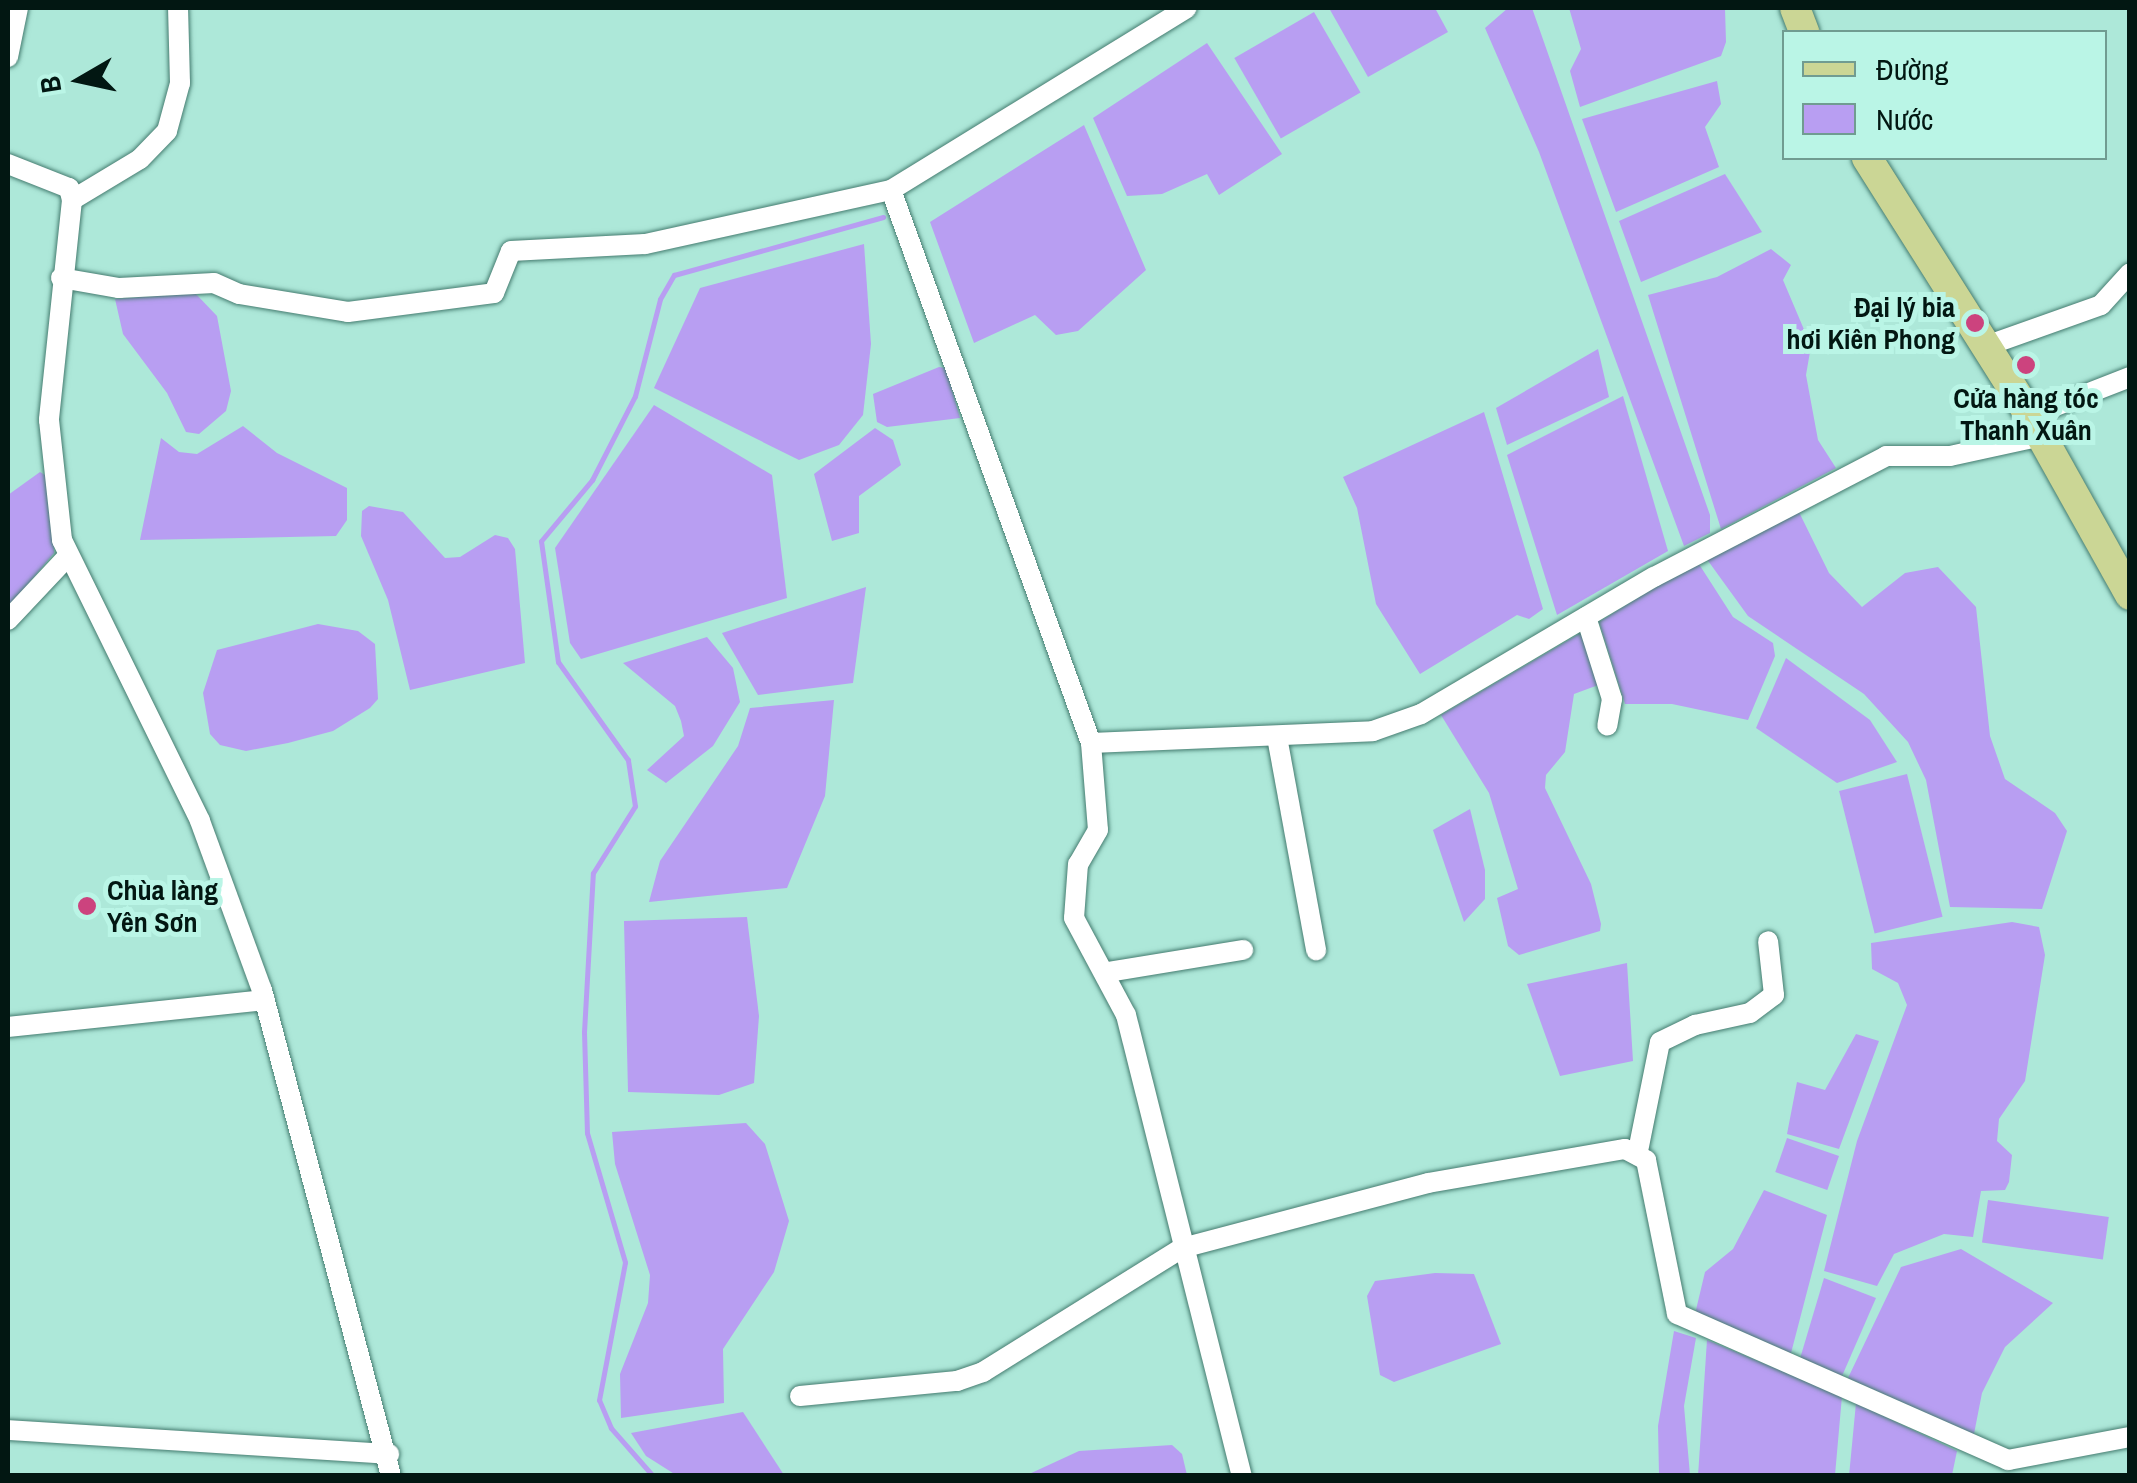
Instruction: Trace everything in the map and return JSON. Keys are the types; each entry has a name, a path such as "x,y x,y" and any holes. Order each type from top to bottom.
{"main road":[{"path":"1868,160 2036,426 2130,595"}],"street":[{"path":"72,200 140,158 168,131 180,83 178,8"},
{"path":"60,278 119,288 214,283 239,294 348,312 494,293 510,250 645,244 891,190 1187,8"},
{"path":"8,56 13,14"},
{"path":"8,164 69,188 72,200 60,278 49,420 68,556 200,821 265,1000 390,1465 8,1430"},
{"path":"891,190 1091,743 1098,830 1078,864 1072,902 1082,942 1108,972 1126,1014 1242,1476"},
{"path":"1986,346 2101,305 2130,273"},
{"path":"1091,743 1373,730 1421,714 1586,616 1886,456 1950,456 2036,426 2130,378"},
{"path":"8,620 68,556"},
{"path":"1586,616 1612,698 1608,726"},
{"path":"1277,737 1316,950"},
{"path":"1638,1151 1660,1042 1694,1025 1750,1013 1774,995 1768,940"},
{"path":"1108,972 1243,950"},
{"path":"8,1027 265,1000"},
{"path":"800,1396 957,1381 983,1372 1182,1248 1428,1184 1638,1151"},
{"path":"1638,1151 1646,1160 1677,1314 2008,1460 2130,1437"}],"water":[{"path":"1329,8 1435,8 1448,32 1368,77"},
{"path":"1508,8 1532,8 1710,515 1710,533 1684,546 1539,152 1485,28"},
{"path":"1569,8 1725,8 1726,42 1721,56 1580,107 1570,71 1581,49"},
{"path":"1314,12 1360,93 1281,139 1234,58"},
{"path":"1207,43 1282,154 1219,195 1207,174 1162,194 1127,196 1093,118"},
{"path":"1717,81 1721,104 1705,127 1719,167 1616,212 1582,119"},
{"path":"1084,125 1146,270 1078,331 1056,335 1035,315 974,343 930,222"},
{"path":"1725,174 1762,232 1641,282 1619,221"},
{"path":"864,244 871,344 863,415 839,445 799,460 654,388 700,288"},
{"path":"1771,249 1791,265 1783,280 1811,346 1806,375 1818,440 1836,468 1721,529 1648,295 1717,277"},
{"path":"195,293 217,316 231,391 226,411 199,434 186,432 167,393 123,334 115,299"},
{"path":"1598,349 1609,397 1507,445 1496,408"},
{"path":"939,367 946,368 960,418 887,427 877,422 873,394"},
{"path":"1623,396 1668,551 1557,615 1507,455"},
{"path":"654,405 772,475 787,598 581,659 570,643 555,548"},
{"path":"1484,412 1543,609 1529,619 1517,615 1420,674 1376,604 1357,508 1343,477"},
{"path":"243,426 277,453 347,488 347,520 336,536 140,540 161,438 179,452 197,454"},
{"path":"875,428 893,440 901,465 859,496 859,533 832,541 814,474"},
{"path":"40,472 48,477 54,508 54,553 8,608 8,495"},
{"path":"369,506 403,512 445,558 460,557 495,535 508,538 515,549 525,663 410,690 388,600 361,536 362,511"},
{"path":"1796,506 1829,573 1862,607 1905,573 1938,567 1976,607 1990,736 2005,779 2055,813 2067,831 2042,909 1950,907 1926,780 1908,742 1864,694 1748,616 1706,558"},
{"path":"1697,561 1733,617 1773,643 1775,656 1748,720 1672,704 1625,704 1599,622"},
{"path":"866,587 853,683 758,695 722,633"},
{"path":"318,624 358,631 375,644 378,699 333,731 246,751 220,745 210,734 203,693 217,650"},
{"path":"1589,628 1601,684 1574,694 1565,752 1546,775 1545,788 1591,884 1600,931 1519,955 1508,946 1497,898 1518,889 1489,793 1441,715"},
{"path":"707,637 733,668 740,702 713,746 666,783 647,770 684,736 681,721 675,706 623,663"},
{"path":"1786,658 1870,720 1897,762 1837,783 1756,728"},
{"path":"834,700 825,796 787,888 649,902 660,861 738,746 750,708"},
{"path":"1907,774 1943,917 1875,934 1839,791"},
{"path":"1470,809 1485,870 1485,899 1464,922 1433,830"},
{"path":"747,917 759,1016 754,1083 719,1095 628,1092 624,921"},
{"path":"2012,922 2039,927 2045,955 2025,1081 1999,1119 1997,1141 2012,1155 2005,1190 1981,1191 1973,1237 1944,1234 1894,1254 1877,1286 1824,1271 1857,1141 1907,1005 1898,983 1872,969 1871,943"},
{"path":"1627,963 1633,1061 1560,1076 1527,984"},
{"path":"1856,1034 1879,1041 1839,1149 1787,1134 1797,1082 1825,1090"},
{"path":"746,1123 765,1144 789,1221 774,1272 723,1349 724,1403 621,1418 620,1374 648,1303 650,1275 615,1164 612,1132"},
{"path":"1787,1138 1839,1156 1827,1190 1775,1172"},
{"path":"1764,1190 1827,1215 1790,1357 1695,1314 1705,1272 1733,1249"},
{"path":"1988,1200 2109,1217 2103,1260 1982,1243"},
{"path":"1961,1249 2053,1303 2005,1347 1982,1393 1973,1439 1848,1378 1901,1267"},
{"path":"1435,1273 1474,1274 1501,1344 1394,1382 1380,1375 1367,1296 1375,1281"},
{"path":"1824,1278 1876,1298 1842,1376 1799,1362"},
{"path":"1674,1331 1696,1338 1684,1406 1690,1475 1659,1475 1658,1426"},
{"path":"1707,1340 1842,1396 1835,1475 1698,1476"},
{"path":"1856,1403 1957,1451 1952,1475 1849,1476"},
{"path":"743,1412 784,1475 676,1475 646,1456 631,1433"},
{"path":"1172,1445 1182,1454 1187,1475 1027,1475 1079,1451"}],"waterway":[{"path":"653,1476 611,1428 599,1400 625,1262 587,1133 584,1032 593,873 635,806 628,760 558,662 541,541 592,480 635,396 660,299 674,275 883,217"}],"place":[{"name":"Đại lý bia hơi Kiên Phong","path":"1975,323"},
{"name":"Cửa hàng tóc Thanh Xuân","path":"2026,365"},
{"name":"Chùa làng Yên Sơn","path":"87,906"}]}
